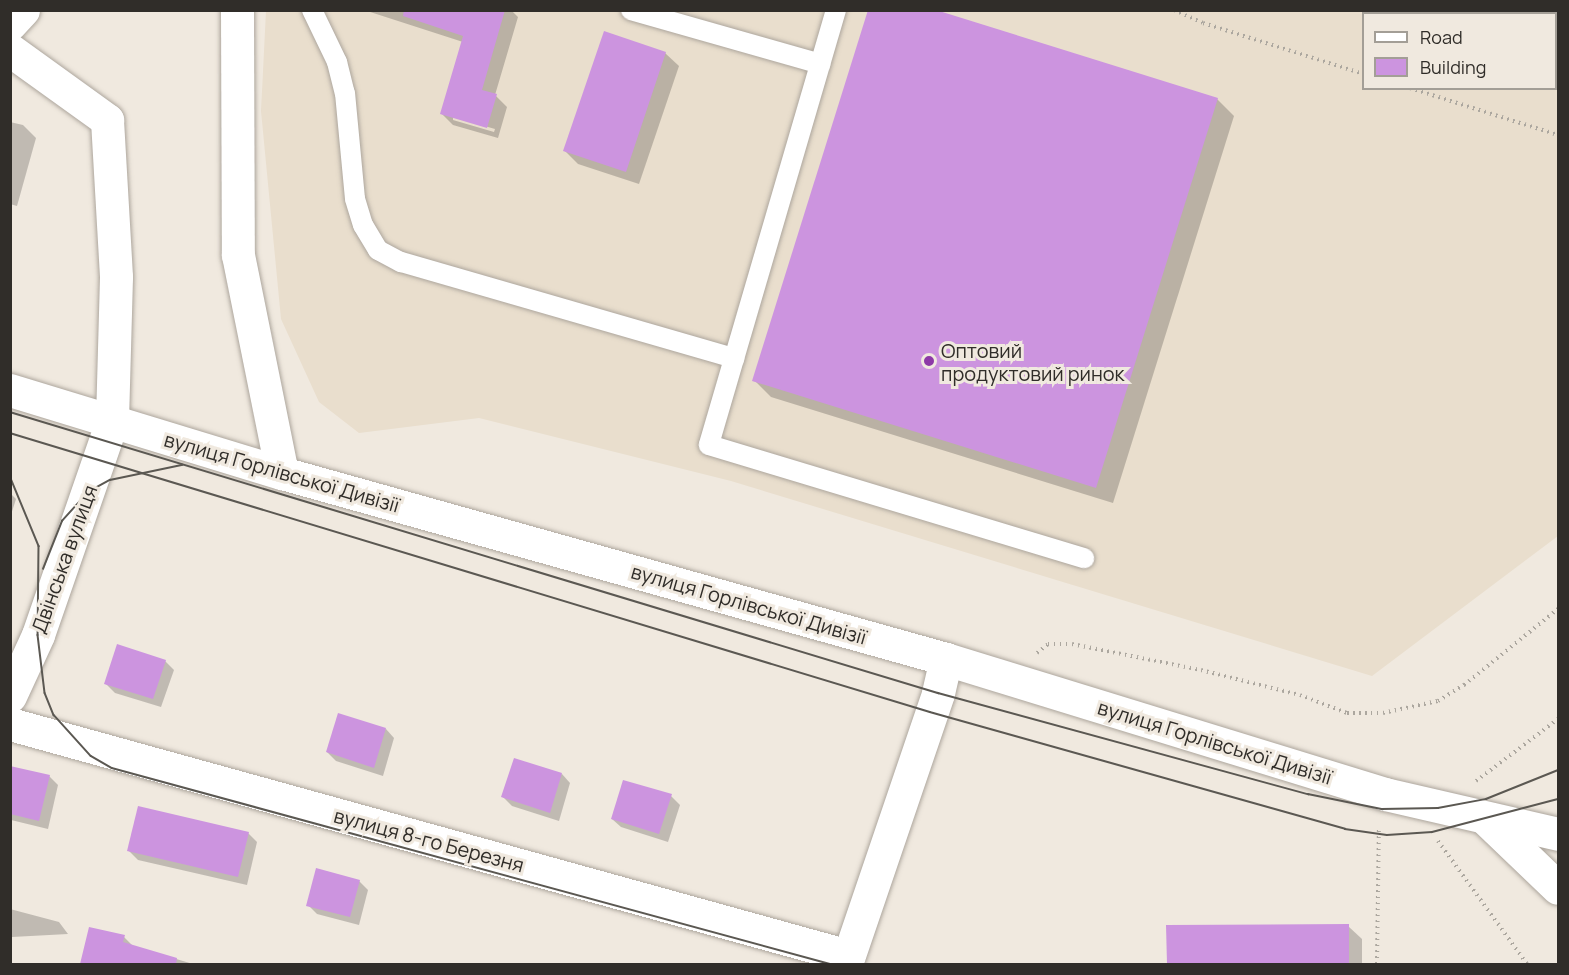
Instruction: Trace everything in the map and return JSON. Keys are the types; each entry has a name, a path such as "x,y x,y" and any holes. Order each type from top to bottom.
{"street":[{"path":"10,24 22,10"},
{"path":"237,10 238,255 282,473"},
{"name":"Двінська вулиця","path":"10,50 106,120 116,277 112,421 38,635 10,696"},
{"name":"вулиця Горлівської Дивізії","path":"10,390 282,473 946,659 1385,794 1487,820 1558,834"},
{"path":"847,960 938,693 946,659"},
{"name":"вулиця 8-го Березня","path":"10,724 847,960"},
{"path":"1487,820 1558,888"}],"lane":[{"path":"312,10 337,62 345,93 355,199 363,225 378,250 401,262 734,358"},
{"path":"631,10 820,64"},
{"path":"836,10 709,445 1084,558"}],"path":[{"path":"1174,10 1362,73"},
{"path":"1416,90 1558,135"},
{"path":"1006,678 1048,644 1072,644 1212,673 1300,695 1347,713 1383,713 1438,701 1464,686 1558,609"},
{"path":"1377,964 1377,858 1385,794"}],"shaded area":[{"name":"Оптовий продуктовий ринок","path":"266,11 1558,11 1558,536 1372,676 731,481 479,418 359,433 319,402 281,319 261,111"}],"building":[{"path":"404,10 505,10 482,90 497,94 487,128 440,114 463,36 403,16"},
{"path":"868,10 936,10 1218,98 1096,488 752,381"},
{"path":"604,31 666,52 626,172 563,151"},
{"path":"117,644 166,660 153,699 104,684"},
{"path":"338,713 386,728 374,768 326,752"},
{"path":"514,758 562,773 550,813 501,797"},
{"path":"10,766 50,775 39,821 10,814"},
{"path":"623,780 672,794 659,834 611,819"},
{"path":"138,806 249,832 238,877 127,851"},
{"path":"316,868 360,880 350,917 306,906"},
{"path":"1349,924 1349,964 1167,964 1166,925"},
{"path":"89,927 125,935 123,942 177,958 176,964 80,964"}],"tram line":[{"path":"10,412 938,693 1308,794 1382,809 1438,808 1486,799 1558,770"},
{"path":"10,433 930,712 1345,829 1387,835 1432,832 1558,799"},
{"path":"43,569 62,521 88,492 110,480 182,465"},
{"path":"10,476 39,546 38,635 45,693 54,715 91,756 112,768 830,964"}],"place":[{"name":"Оптовий продуктовий ринок","path":"929,361"}]}
